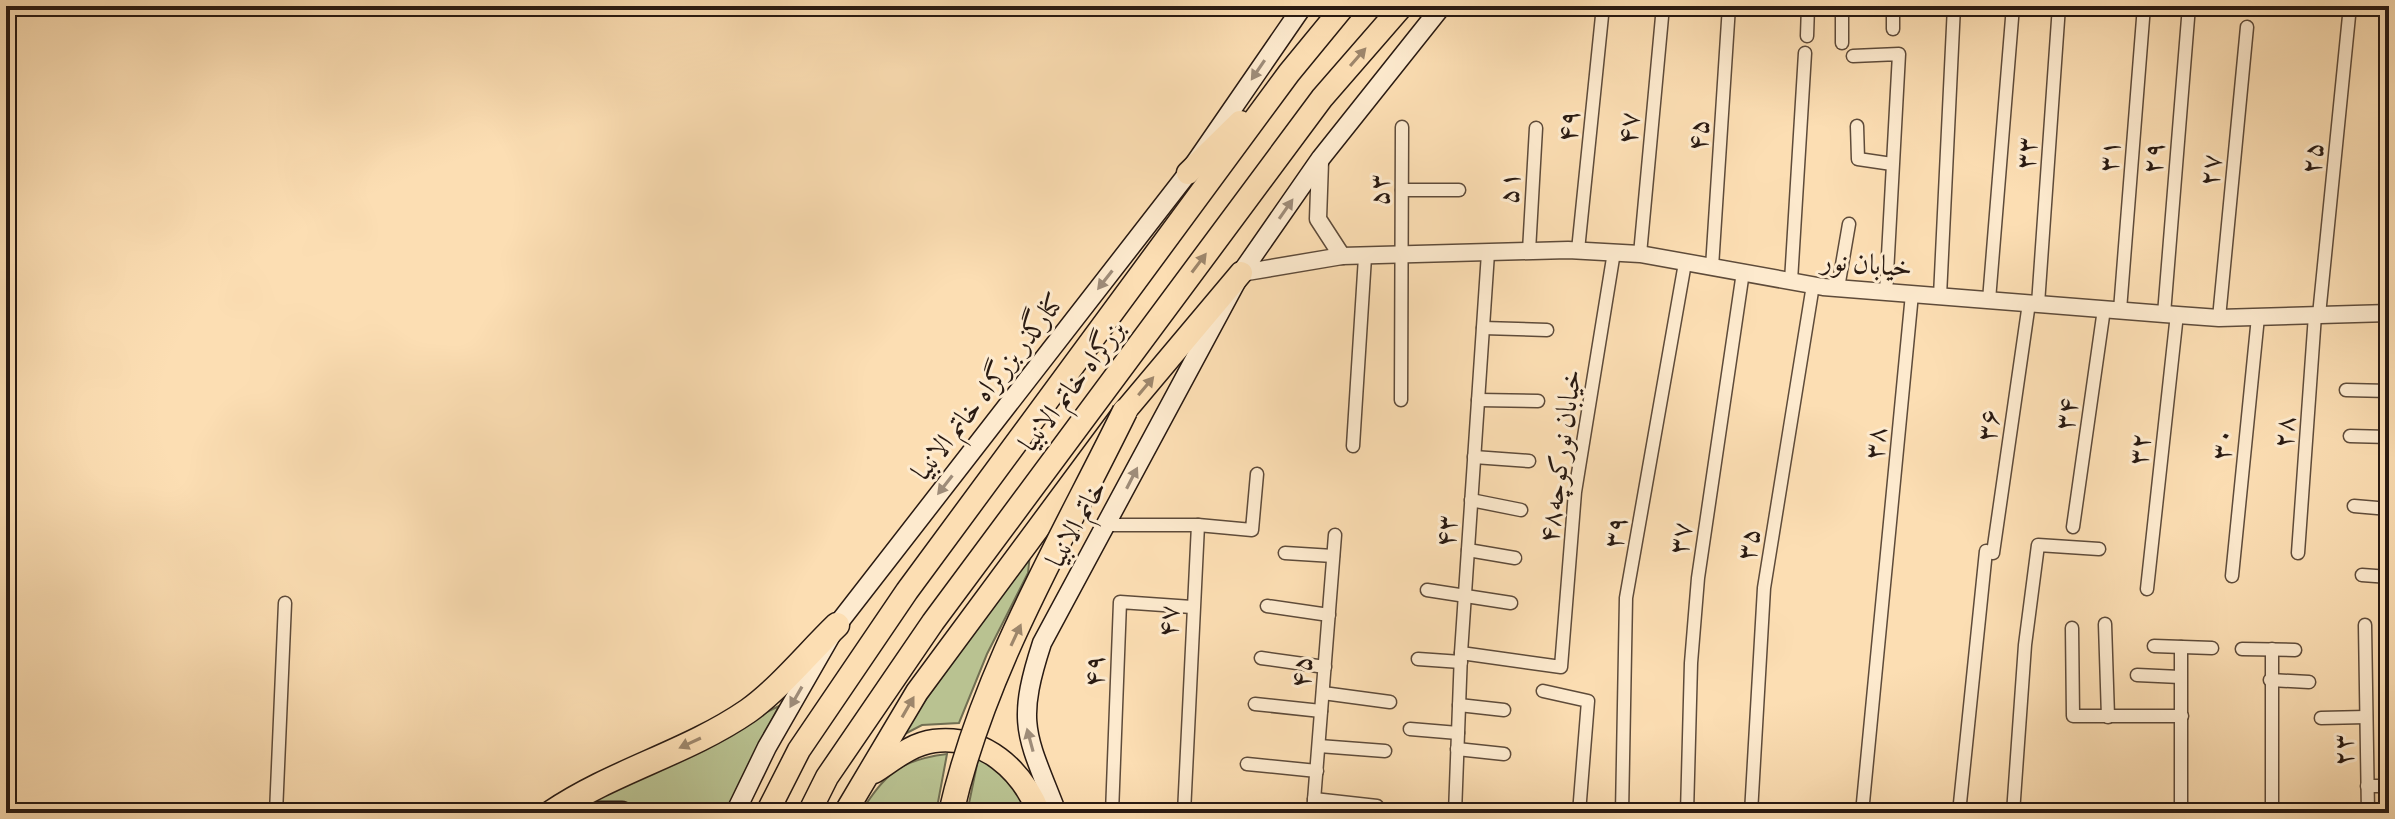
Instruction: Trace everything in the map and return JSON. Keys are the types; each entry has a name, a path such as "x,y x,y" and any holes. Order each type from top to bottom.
{"highway":[{"name":"بزرگراه خاتم الانبیا","path":"767,813 799,750 907,591 1289,73 1344,6"},
{"name":"بزرگراه خاتم الانبیا","path":"809,813 827,777 933,622 1322,98 1402,6"},
{"path":"1188,173 1289,73"},
{"path":"845,813 917,692 1125,411 1241,273"},
{"path":"951,813 969,747 998,673 1125,411"},
{"path":"551,813 599,785 707,735 750,709 837,625"},
{"path":"870,775 907,749 934,741 975,748 988,751 1012,767 1032,795 1039,813"},
{"path":"588,813 622,813"}],"main road":[{"name":"کنارگذر بزرگراه خاتم الانبیا","path":"735,813 767,747 837,625 1188,173 1303,6"},
{"path":"1241,273 1320,162 1442,6"},
{"name":"خاتم الانبیا","path":"1057,813 1030,744 1024,714 1027,689 1042,643 1241,273"}],"street":[{"name":"۴۹","path":"1578,250 1603,6"},
{"name":"۴۷","path":"1640,254 1663,6"},
{"name":"۴۵","path":"1712,267 1729,6"},
{"path":"1807,36 1808,6"},
{"path":"1842,6 1842,43"},
{"path":"1893,6 1893,29"},
{"path":"1940,296 1954,6"},
{"path":"1989,300 2013,6"},
{"name":"۳۳","path":"2034,303 2059,6"},
{"name":"۳۱","path":"2112,309 2144,6"},
{"name":"۲۹","path":"2170,314 2189,6"},
{"name":"۲۵","path":"2317,315 2350,6"},
{"name":"۲۷","path":"2219,318 2247,27"},
{"path":"1791,281 1805,53"},
{"path":"1853,56 1899,54 1886,292"},
{"path":"1857,126 1858,159 1892,164"},
{"name":"۵۳","path":"1401,400 1404,253 1402,127"},
{"name":"۵۱","path":"1529,251 1536,128"},
{"path":"1320,162 1318,219 1342,256"},
{"path":"1402,190 1459,190"},
{"path":"1838,288 1849,224"},
{"name":"خیابان نور","path":"1241,273 1342,256 1578,250 1640,254 1838,288 2219,318 2389,313"},
{"name":"خیابان نورکوچه۴۸","path":"1461,657 1561,667 1575,492 1614,252"},
{"name":"۴۳","path":"1455,813 1461,657 1488,253"},
{"path":"1353,446 1365,257"},
{"name":"۳۹","path":"1622,813 1626,598 1685,263"},
{"name":"۳۷","path":"1687,813 1691,663 1698,578 1743,272"},
{"name":"۳۵","path":"1751,813 1764,588 1813,285"},
{"name":"۳۸","path":"1862,813 1912,294"},
{"name":"۳۶","path":"1959,813 1986,551 1993,553 2034,303"},
{"name":"۳۴","path":"2073,527 2112,309"},
{"name":"۳۲","path":"2147,589 2170,314"},
{"name":"۲۸","path":"2298,553 2317,315"},
{"name":"۳۰","path":"2232,576 2258,317"},
{"path":"1483,328 1547,330"},
{"path":"2346,390 2389,391"},
{"path":"1478,400 1538,401"},
{"path":"2350,436 2389,437"},
{"path":"1474,457 1529,461"},
{"path":"1104,525 1198,525 1252,530 1257,474"},
{"path":"1471,500 1521,510"},
{"path":"2354,506 2389,509"},
{"name":"۴۷","path":"1184,813 1198,525"},
{"name":"۴۵","path":"1313,813 1335,535"},
{"path":"2013,813 2025,645 2038,545 2099,549"},
{"path":"1468,550 1515,558"},
{"path":"1285,553 1333,556"},
{"path":"2362,575 2389,577"},
{"path":"1427,590 1511,603"},
{"name":"۴۹","path":"1112,813 1120,602 1192,607"},
{"path":"276,813 285,603"},
{"path":"1267,606 1329,615"},
{"path":"2105,624 2108,717"},
{"name":"۲۳","path":"2365,625 2368,813"},
{"path":"2072,628 2073,716 2182,716"},
{"path":"2154,646 2212,648"},
{"path":"2181,647 2181,813"},
{"path":"2242,649 2295,650"},
{"path":"2272,649 2272,813"},
{"path":"1418,659 1461,657"},
{"path":"1261,658 1325,667"},
{"path":"2137,675 2180,677"},
{"path":"2270,680 2309,682"},
{"path":"1543,691 1588,701 1579,813"},
{"path":"1323,693 1390,702"},
{"path":"1255,704 1321,711"},
{"path":"1459,705 1504,710"},
{"path":"2321,718 2366,717"},
{"path":"1410,729 1458,733"},
{"path":"1319,746 1385,751"},
{"path":"1457,749 1504,754"},
{"path":"1247,764 1317,771"},
{"path":"2367,786 2389,786"},
{"path":"1314,799 1377,806"}],"green space":[{"path":"1030,554 1028,573 987,654 959,723 922,725 899,737"},
{"path":"779,706 726,813 644,813 615,803 581,804"},
{"path":"947,754 936,813 860,813 895,771 916,760"},
{"path":"979,755 993,762 1032,813 967,813"}]}
